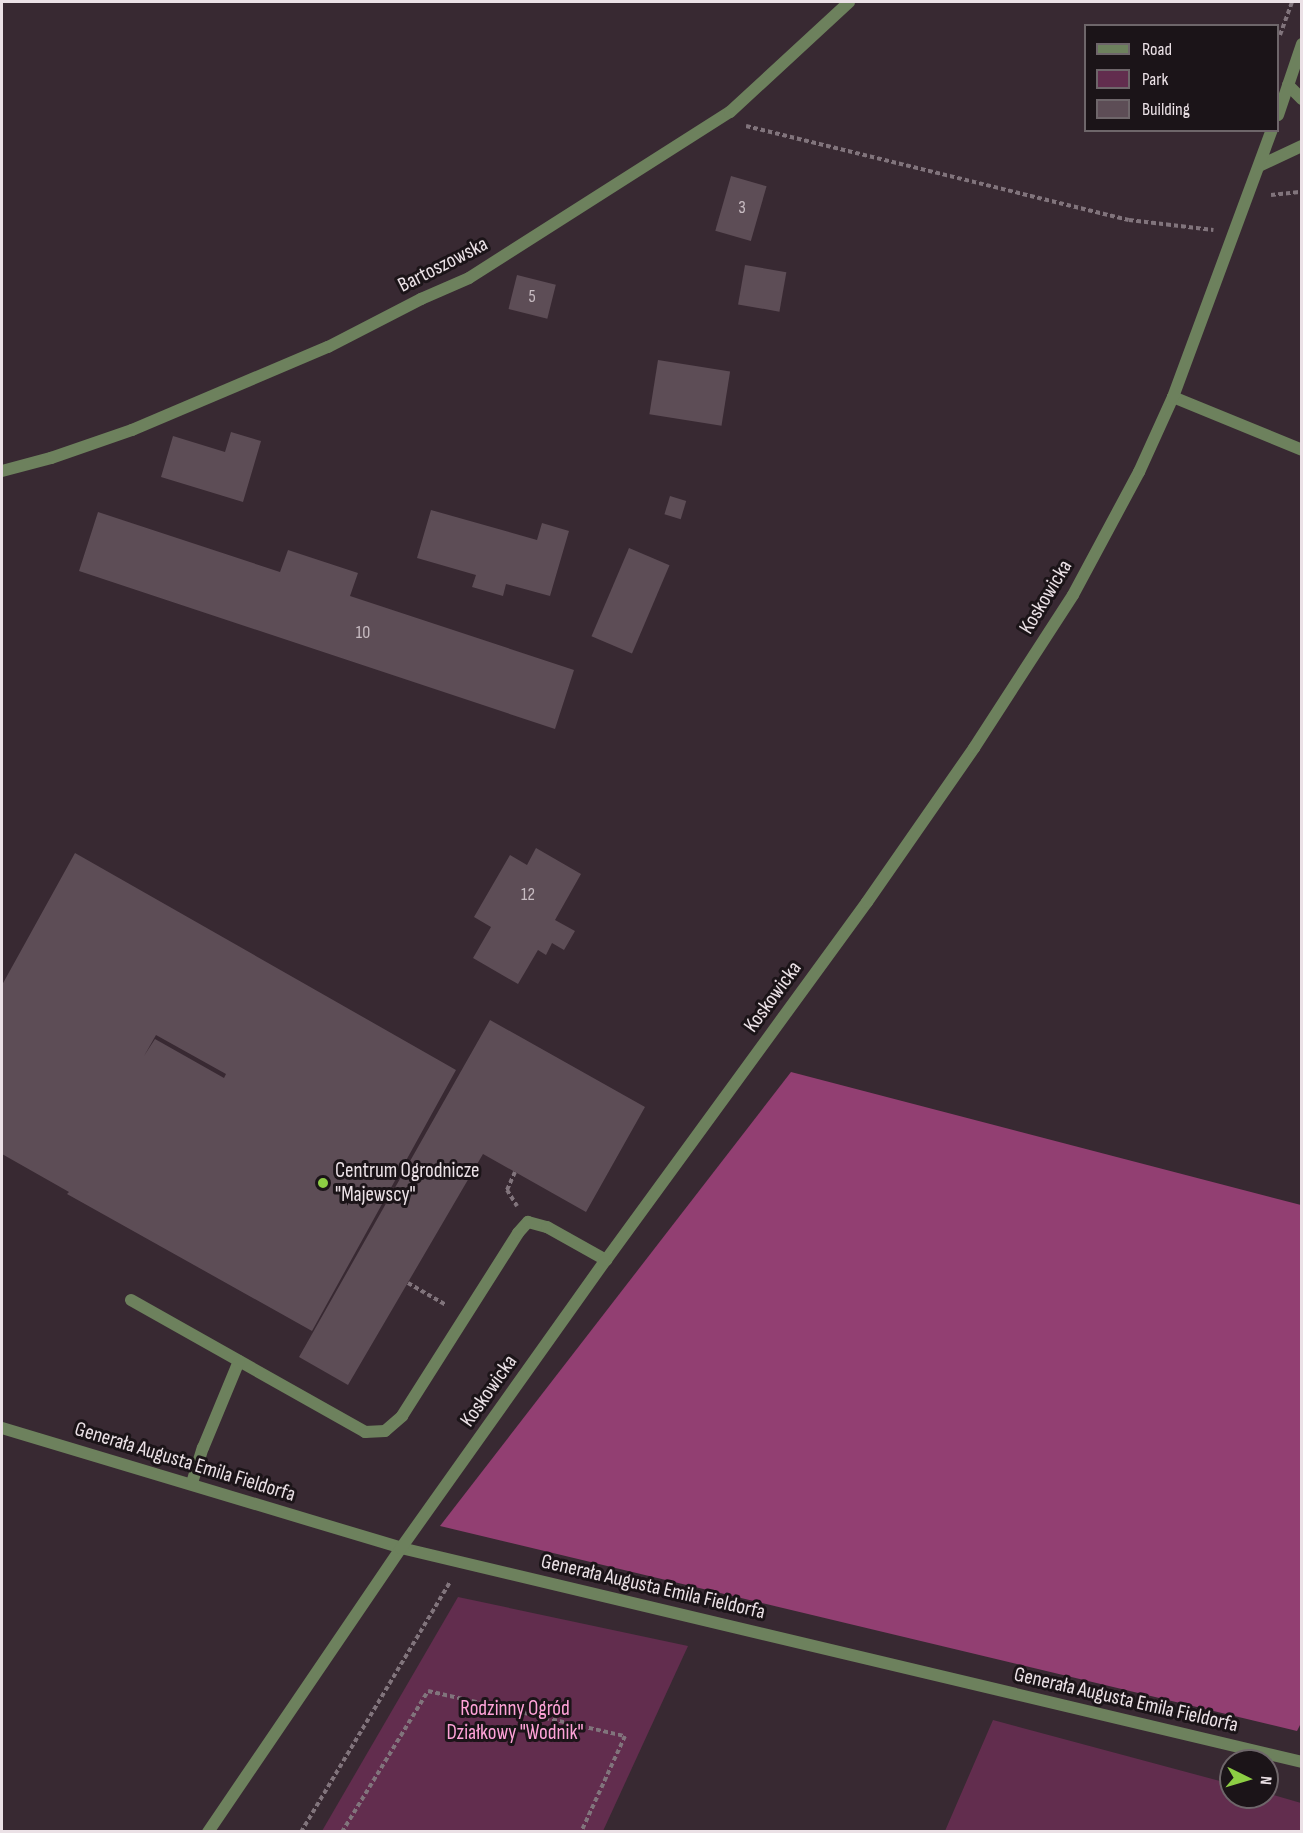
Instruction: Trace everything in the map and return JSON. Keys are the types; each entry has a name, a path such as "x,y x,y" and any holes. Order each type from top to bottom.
{"street":[{"name":"Bartoszowska","path":"2,471 51,458 132,430 328,347 420,299 469,278 724,115 849,2"},
{"path":"1279,111 1302,44"},
{"path":"1287,85 1302,83"},
{"path":"1287,85 1302,99"},
{"name":"Koskowicka","path":"208,1832 401,1548 606,1260 867,902 974,748 1073,595 1139,472 1173,397 1271,132"},
{"path":"1261,165 1302,146"},
{"path":"1173,397 1302,450"},
{"path":"132,1300 365,1432 385,1431 402,1416 518,1233 528,1222 547,1227 606,1260"},
{"path":"192,1484 203,1448 239,1361"},
{"name":"Generała Augusta Emila Fieldorfa","path":"2,1428 401,1548 1302,1762"}],"path":[{"path":"1279,41 1292,2"},
{"path":"724,115 756,130 1117,217 1223,232"},
{"path":"1211,240 1218,221"},
{"path":"515,1172 507,1190 528,1222"},
{"path":"408,1283 465,1316"},
{"path":"301,1832 462,1562"},
{"path":"342,1832 428,1691 625,1736 581,1832"}],"green space":[{"name":"Rodzinny Ogród Działkowy \"Wodnik\"","path":"458,1597 688,1646 603,1831 322,1831"},
{"path":"993,1720 1219,1781 1219,1809 1279,1809 1279,1797 1301,1803 1301,1831 945,1831"}],"shaded area":[{"path":"791,1072 1301,1205 1302,1721 1297,1731 440,1526"}],"building":[{"path":"731,176 767,186 751,241 715,231"},
{"path":"745,265 786,272 779,312 738,304"},
{"path":"517,275 556,285 547,319 509,309"},
{"path":"658,360 730,371 721,426 649,414"},
{"path":"231,432 261,441 243,502 161,477 173,436 225,452"},
{"path":"670,496 686,501 681,519 664,514"},
{"path":"431,510 537,540 542,523 569,531 550,596 506,584 503,596 472,587 476,575 417,558"},
{"path":"98,512 280,572 288,550 358,573 350,596 574,670 555,729 79,571"},
{"path":"629,548 670,565 632,654 591,636"},
{"path":"536,848 581,874 555,920 575,931 564,950 552,943 546,955 538,950 518,984 473,958 491,927 474,917 510,855 527,865"},
{"path":"75,853 456,1070 312,1331 67,1194 69,1192 2,1154 2,985","holes":["156,1035 226,1074 224,1078 155,1039 144,1056"]},
{"path":"490,1020 645,1107 586,1212 483,1154 348,1385 299,1357"}],"place":[{"name":"Centrum Ogrodnicze \"Majewscy\"","path":"323,1183"}]}
